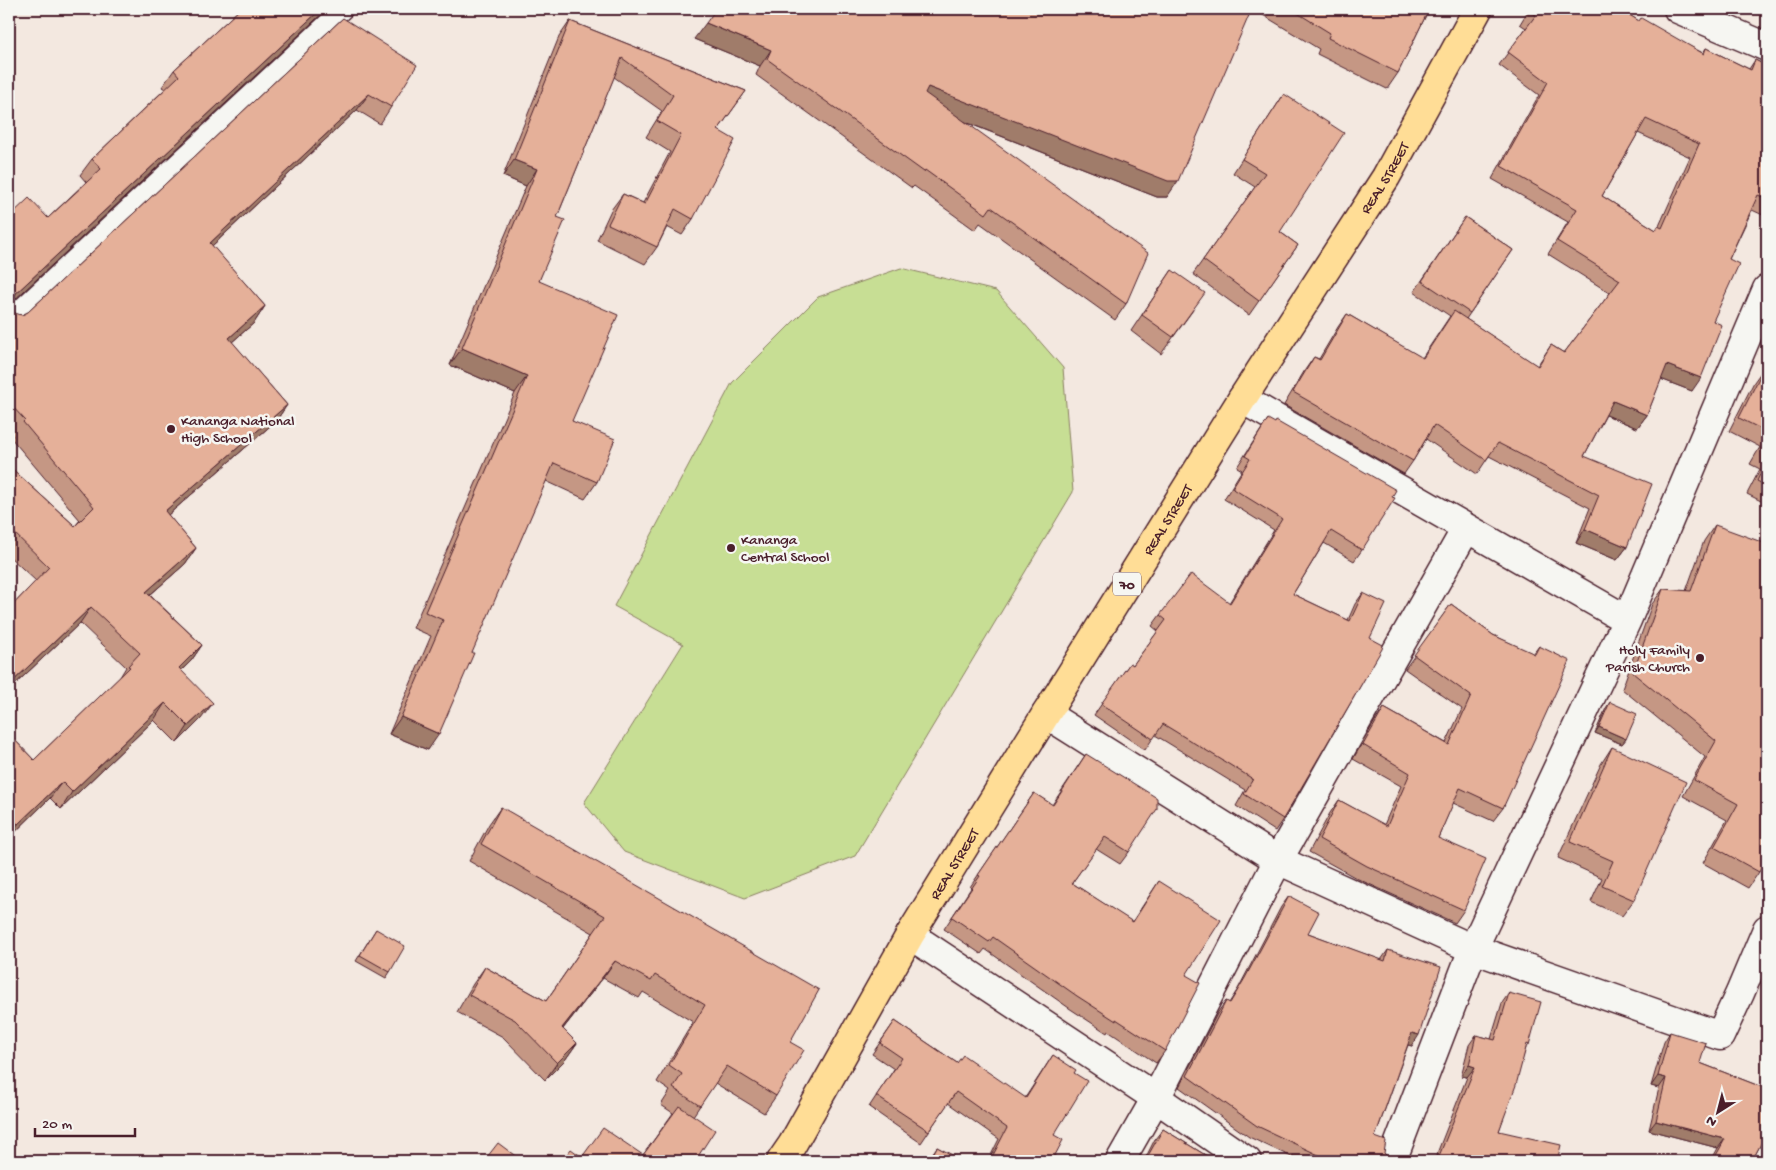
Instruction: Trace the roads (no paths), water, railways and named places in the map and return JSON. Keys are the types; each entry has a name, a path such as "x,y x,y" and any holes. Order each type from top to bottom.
{"highway":[{"name":"REAL STREET","path":"781,1161 792,1145 910,935 1242,399 1386,177 1478,9"}],"street":[{"path":"1678,9 1767,47"},
{"path":"1392,1161 1474,949 1627,620 1767,289"},
{"path":"1242,399 1627,620"},
{"path":"1120,1161 1156,1098 1278,860 1466,529"},
{"path":"1046,714 1278,860 1474,949 1720,1036 1767,929"},
{"path":"910,935 1156,1098 1247,1161"}],"lane":[{"path":"9,320 343,9"}],"place":[{"name":"Kananga National High School","path":"171,429"},
{"name":"Kananga Central School","path":"731,548"},
{"name":"Holy Family Parish Church","path":"1700,658"}]}
